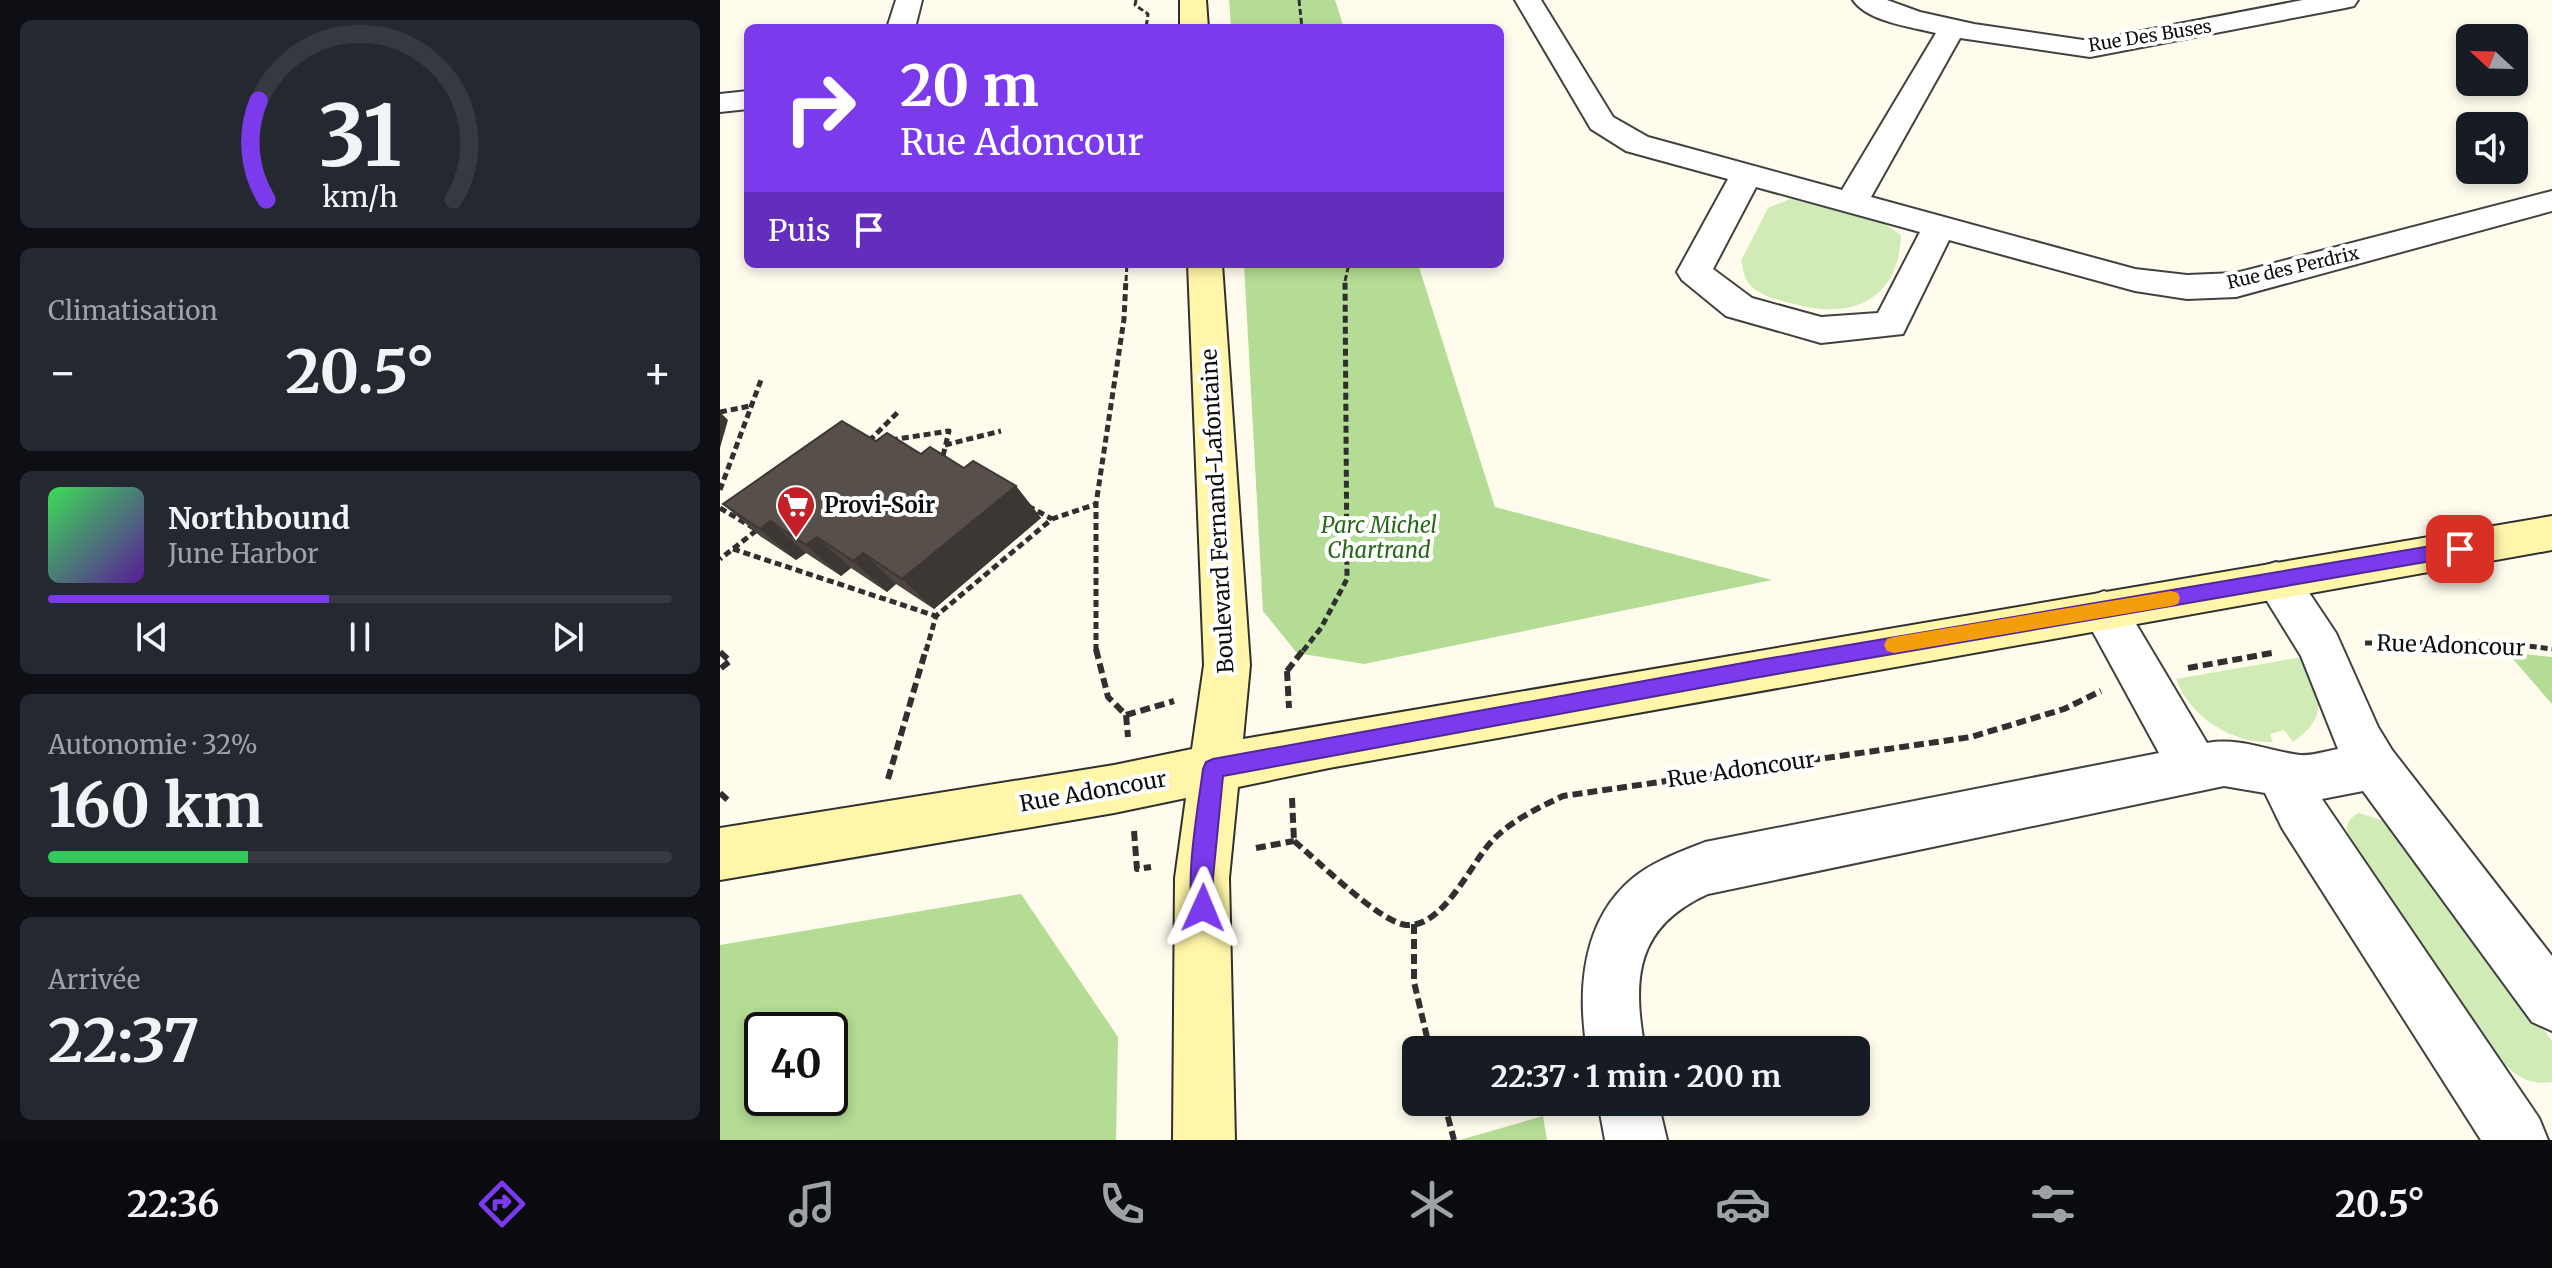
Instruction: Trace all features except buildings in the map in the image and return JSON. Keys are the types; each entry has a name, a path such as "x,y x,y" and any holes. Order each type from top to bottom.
{"street":[{"path":"902,24 909,0"},
{"path":"1193,0 1194,24"},
{"name":"Rue des Perdrix","path":"1528,0 1602,123 1637,144 2135,280 2187,287 2236,285 2552,201"},
{"name":"Rue Des Buses","path":"1866,0 1896,13 1953,27 2090,49 2345,0"},
{"path":"1851,203 1953,27"},
{"path":"720,103 744,100"},
{"path":"1746,176 1694,272 1739,307 1821,330 1890,325 1939,227"},
{"name":"Boulevard Fernand-Lafontaine","path":"1204,1140 1202,878 1227,665 1205,268"},
{"name":"Rue Adoncour","path":"720,854 1114,789 1329,745 2552,533"},
{"path":"2276,580 2320,647 2359,741 2374,766 2552,1002"},
{"path":"2104,610 2194,768"},
{"path":"1613,1036 1608,1010 1612,962 1621,938 1634,916 1667,883 1705,868 2194,768 2238,763 2303,779 2374,766"},
{"path":"2282,775 2300,811 2517,1140"},
{"path":"1631,1116 1636,1140"}],"path":[{"path":"1136,0 1135,5 1148,14 1147,24"},
{"path":"1299,0 1302,24"},
{"path":"1126,715 1108,697 1096,652 1096,504 1124,319 1127,268"},
{"path":"1287,671 1321,628 1347,579 1345,277 1348,268"},
{"path":"720,490 761,380"},
{"path":"720,412 751,406"},
{"path":"899,411 866,444 949,431 941,460 955,467"},
{"path":"945,445 1001,431"},
{"path":"1024,504 1052,519"},
{"path":"873,829 936,616 1052,519 1096,504"},
{"path":"720,508 757,530 720,559"},
{"path":"751,526 764,517"},
{"path":"733,549 936,616"},
{"name":"Rue Adoncour","path":"2349,643 2496,642 2552,649"},
{"path":"720,652 730,661 720,669"},
{"path":"2172,671 2279,652"},
{"name":"Rue Adoncour","path":"1414,924 1442,908 1491,842 1530,811 1563,796 1971,737 2064,709 2115,684"},
{"path":"1294,841 1382,913 1406,925 1414,924 1414,982 1427,1036"},
{"path":"1448,1116 1454,1140"}],"green space":[{"path":"1229,0 1335,0 1343,24 1231,24"},
{"path":"1790,199 1821,201 1848,208 1875,219 1901,235 1892,275 1882,290 1868,300 1835,309 1794,304 1758,292 1749,284 1741,261 1768,208"},
{"name":"Parc Michel Chartrand","path":"1244,268 1419,268 1495,507 1772,580 1364,664 1297,653 1263,611"},
{"path":"2507,652 2552,657 2552,704"},
{"path":"2302,657 2318,704 2313,723 2293,742 2284,730 2270,734 2273,742 2243,738 2214,726 2191,705 2176,679"},
{"path":"2359,813 2381,820 2392,829 2552,1041 2552,1082 2535,1082 2520,1077 2496,1055 2351,841 2348,825 2351,818"},
{"path":"1021,894 1118,1037 1116,1140 720,1140 720,945"},
{"path":"1543,1116 1547,1140 1460,1140"}],"slow traffic":[{"path":"1894,645 2171,598"}],"place":[{"name":"Provi-Soir","path":"796,539"}],"route":[{"path":"1203,908 1202,878 1213,769 1329,745 1754,669 2460,549"}]}
